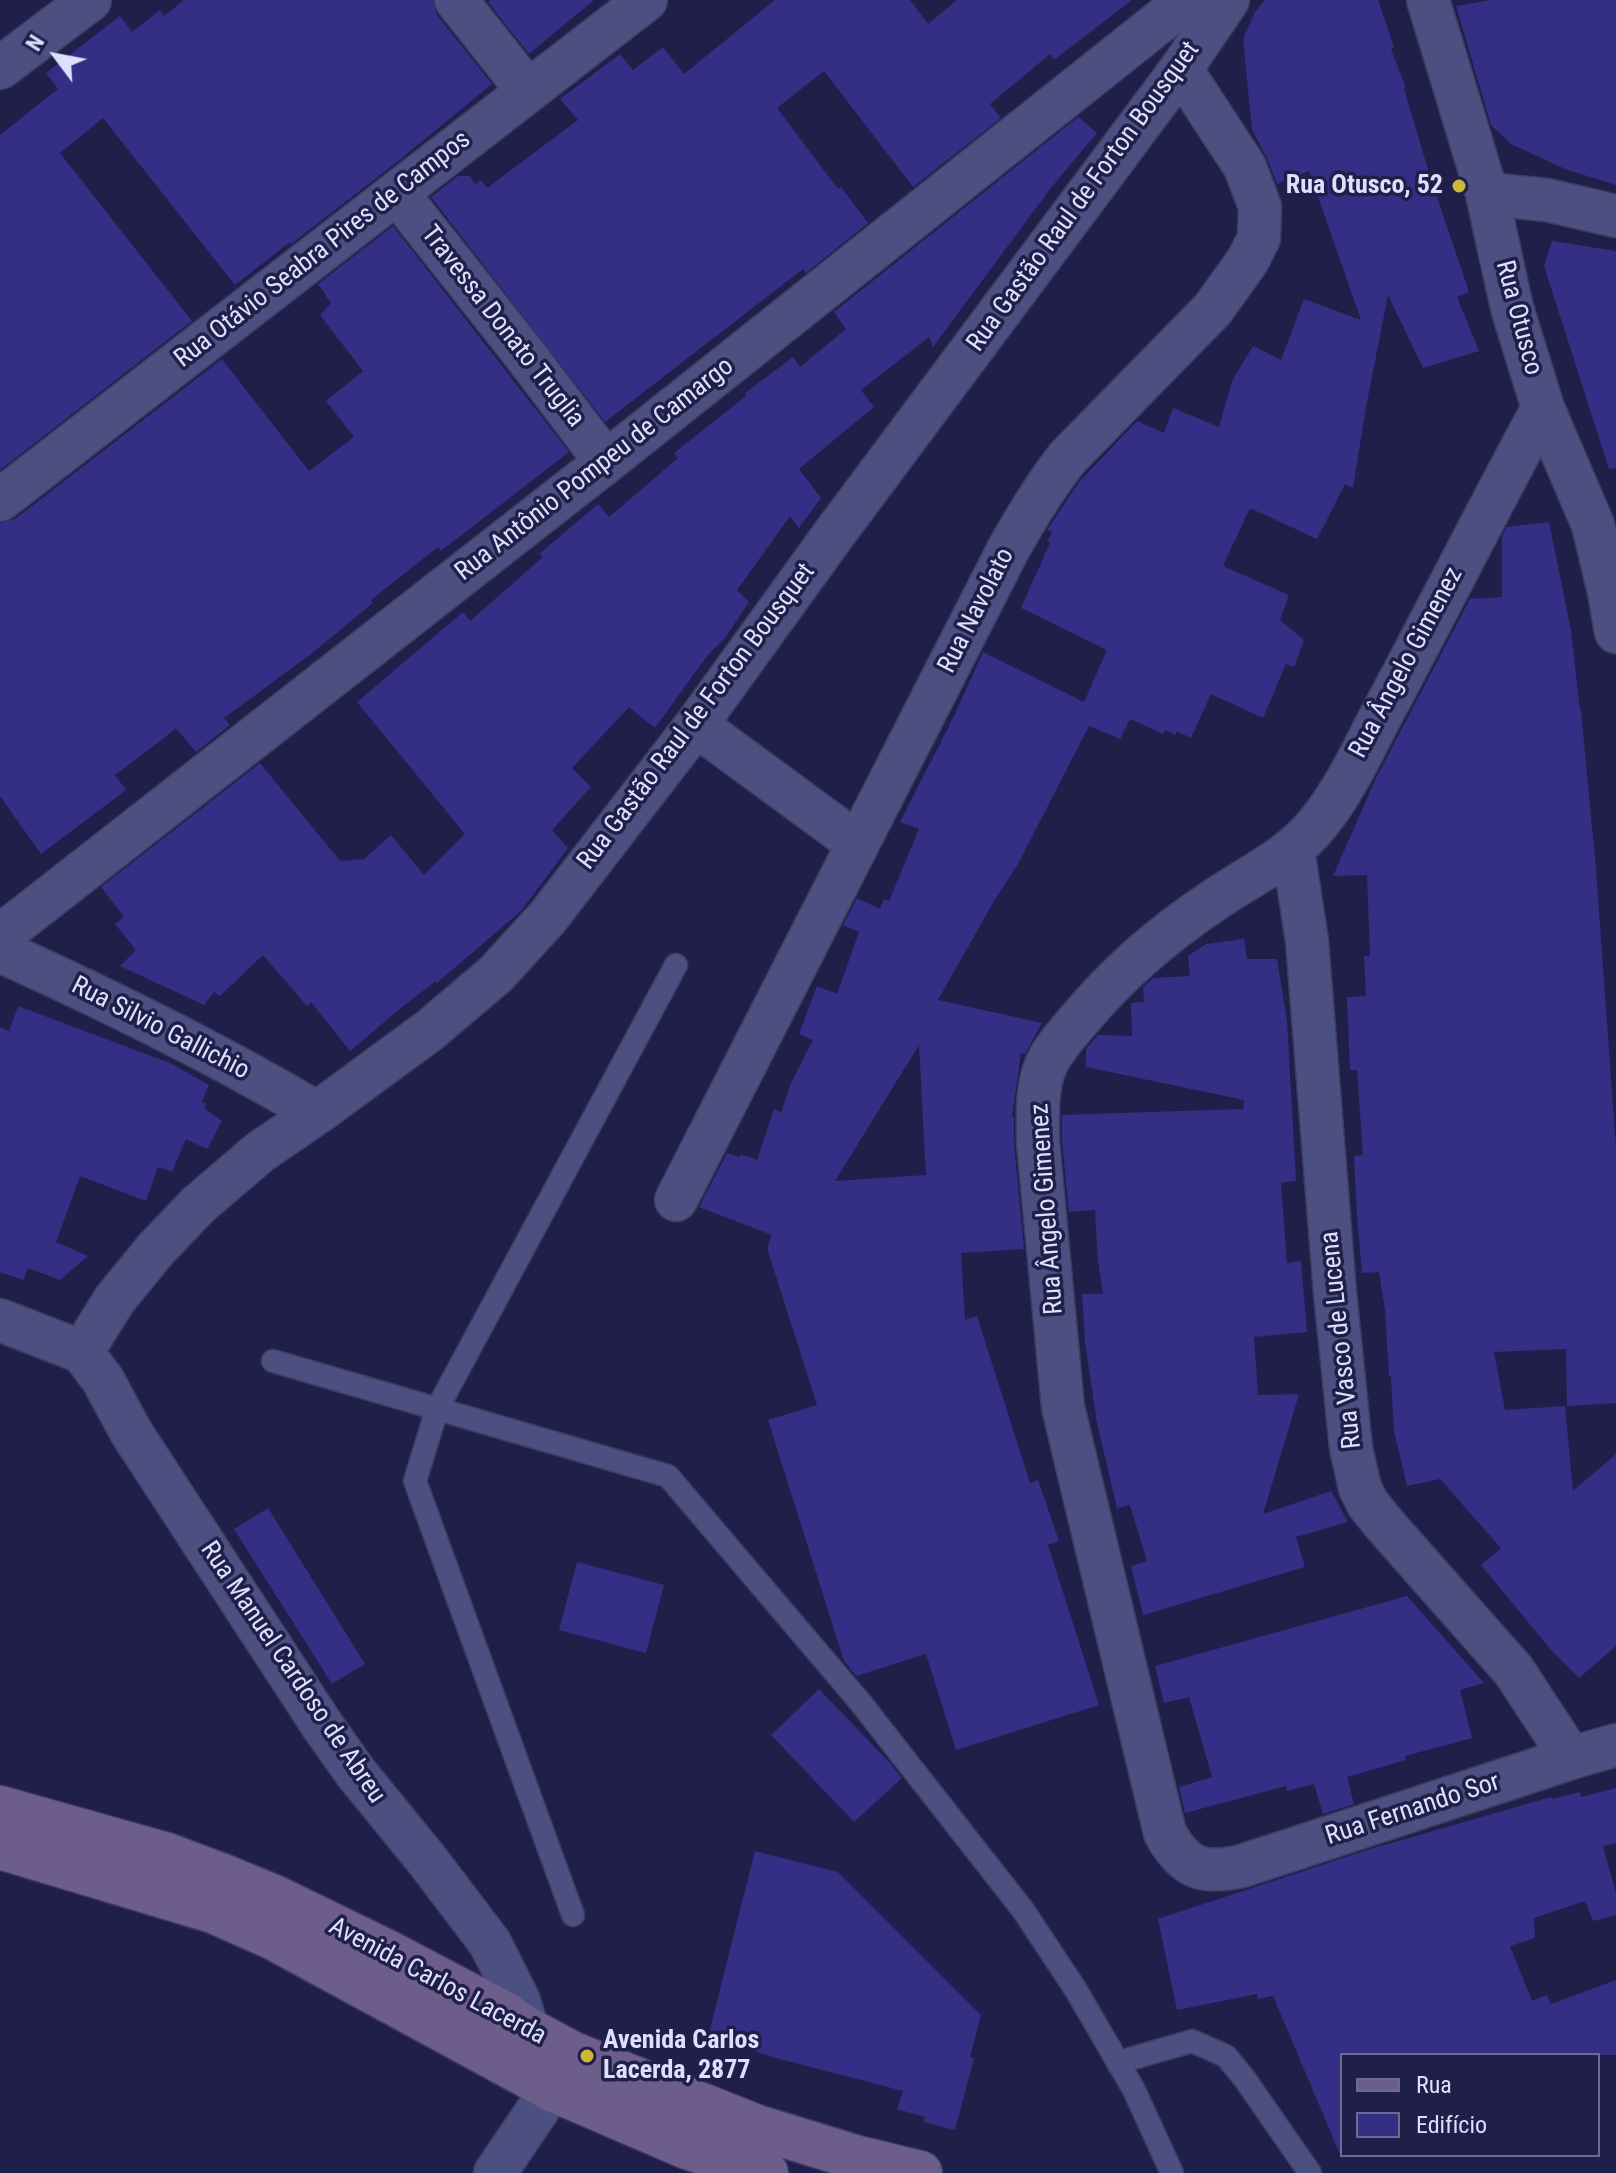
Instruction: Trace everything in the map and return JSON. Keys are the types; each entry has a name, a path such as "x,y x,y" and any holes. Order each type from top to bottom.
{"main road":[{"name":"Avenida Carlos Lacerda","path":"0,1808 167,1855 274,1897 503,2013 544,2061 858,2158 920,2173"},
{"name":"Avenida Carlos Lacerda","path":"0,1847 213,1911 544,2061 687,2147 766,2173"}],"street":[{"path":"0,68 90,0"},
{"path":"456,0 528,91"},
{"name":"Rua Otávio Seabra Pires de Campos","path":"0,500 646,0"},
{"name":"Rua Antônio Pompeu de Camargo","path":"0,936 606,462 1187,0"},
{"name":"Rua Gastão Raul de Forton Bousquet","path":"82,1352 115,1299 198,1205 260,1152 430,1030 496,974 548,917 696,725 834,534 1181,69 1228,0"},
{"name":"Rua Otusco","path":"1428,0 1487,194 1512,308 1543,408 1593,525 1616,632"},
{"name":"Rua Navolato","path":"676,1200 1009,548 1047,483 1068,457 1213,309 1234,282 1259,238 1260,207 1245,167 1181,69"},
{"name":"Travessa Donato Truglia","path":"397,193 606,462"},
{"path":"1487,194 1547,200 1616,216"},
{"name":"Rua Ângelo Gimenez","path":"1209,1871 1185,1859 1174,1849 1165,1833 1063,1407 1038,1142 1038,1103 1046,1065 1059,1044 1143,952 1213,901 1293,850 1318,823 1341,790 1543,408"},
{"path":"696,725 858,844"},
{"name":"Rua Vasco de Lucena","path":"1293,850 1307,941 1335,1293 1351,1448 1360,1488 1385,1525 1514,1671 1571,1758"},
{"name":"Rua Silvio Gallichio","path":"0,951 168,1031 266,1082 317,1113"},
{"path":"0,1320 82,1352"},
{"name":"Rua Manuel Cardoso de Abreu","path":"82,1352 103,1380 131,1432 331,1737 490,1943 544,2061"},
{"name":"Rua Fernando Sor","path":"1209,1871 1242,1866 1616,1745"},
{"path":"495,2173 544,2061"}],"lane":[{"path":"573,1915 415,1481 437,1409 676,965"},
{"path":"273,1361 668,1476 860,1702 1023,1910 1076,1990 1134,2090 1172,2173"},
{"path":"1119,2065 1192,2041 1226,2056 1310,2173"}],"building":[{"path":"184,0 433,0 437,15 492,84 397,162 235,285 103,118 60,153 192,321 0,470 0,135 58,89 46,73 120,16 132,32 160,10 164,16"},
{"path":"594,0 529,54 488,2"},
{"path":"775,0 910,0 928,24 957,0 1132,0 1054,60 1050,54 990,104 1001,118 913,187 824,71 777,108 838,189 841,187 868,223 806,273 803,269 605,422 431,197 458,176 470,176 475,184 481,180 487,188 578,120 560,99 620,54 633,70 663,47 684,74"},
{"path":"1265,0 1378,0 1430,176 1469,292 1457,297 1479,351 1423,368 1388,295 1353,488 1345,484 1317,539 1250,508 1223,566 1289,595 1280,620 1304,640 1294,667 1286,664 1263,718 1211,694 1191,738 1177,731 1175,735 1165,730 1163,734 1130,719 1120,739 1089,726 1018,864 938,1000 1042,1023 1025,1054 1021,1053 1012,1117 1024,1249 961,1253 965,1320 977,1316 1030,1483 1038,1480 1059,1541 1048,1545 1099,1705 956,1750 926,1654 856,1676 844,1661 768,1420 817,1405 767,1248 772,1235 699,1207 727,1153 757,1160 774,1109 781,1113 790,1085 813,1040 799,1034 817,986 837,994 859,932 843,925 857,898 880,909 884,899 889,901 919,829 900,822 983,652 1084,702 1107,650 1021,608 1050,543 1047,542 1052,532 1047,530 1079,482 1137,421 1164,433 1173,408 1219,427 1232,381 1253,346 1281,360 1304,299 1361,320 1309,171 1277,184 1252,130 1243,39 1255,12","holes":["919,1045 926,1175 835,1181"]},
{"path":"1491,0 1616,0 1616,185 1565,169 1511,144 1491,125 1456,6"},
{"path":"1078,117 1097,133 1050,189 933,347 929,337 861,390 874,407 799,469 821,498 799,528 790,516 737,590 749,602 725,638 707,656 655,728 629,707 572,768 591,787 552,830 568,848 521,911 437,983 402,1007 350,1051 311,1002 307,1006 263,955 220,996 214,992 204,1005 120,966 136,950 115,924 124,917 101,887 260,763 340,861 364,859 391,835 424,875 465,834 357,702 463,612 470,621 543,557 539,554 598,504 609,517 678,458 674,453 747,395 745,393 793,357 800,367 846,329 834,312"},
{"path":"393,226 569,452 441,551 438,547 371,600 373,603 311,654 224,718 230,725 196,752 176,728 115,775 126,790 41,854 0,796 0,523 15,519 222,359 309,471 354,437 326,401 363,371 320,315 331,303 318,284"},
{"path":"1552,241 1616,251 1616,468 1609,469 1544,266"},
{"path":"1549,522 1571,630 1596,869 1616,1148 1616,1403 1567,1406 1566,1349 1494,1352 1505,1410 1565,1406 1573,1491 1616,1454 1616,1646 1579,1678 1551,1650 1481,1565 1501,1548 1440,1479 1407,1486 1394,1431 1385,1310 1379,1272 1362,1273 1357,1216 1354,1156 1363,1155 1357,1070 1350,1070 1347,997 1366,996 1364,956 1370,956 1367,875 1333,876 1376,778 1470,599 1502,597 1502,536 1507,527"},
{"path":"1244,939 1247,959 1277,959 1287,1021 1296,1181 1281,1183 1287,1263 1301,1261 1307,1332 1254,1337 1258,1395 1299,1394 1263,1514 1331,1491 1348,1522 1296,1537 1305,1567 1143,1615 1131,1566 1147,1561 1130,1505 1117,1508 1097,1423 1085,1342 1082,1294 1103,1294 1095,1210 1069,1212 1062,1115 1243,1109 1244,1100 1086,1067 1086,1049 1098,1035 1132,1036 1131,1003 1144,1002 1143,987 1153,978 1190,976 1188,956 1206,944"},
{"path":"18,1006 170,1063 209,1085 202,1102 206,1103 204,1108 222,1121 207,1149 186,1139 172,1172 158,1167 146,1201 80,1176 56,1242 88,1256 60,1280 28,1268 23,1280 0,1272 0,1027 9,1031"},
{"path":"268,1508 365,1664 332,1684 234,1529"},
{"path":"577,1562 664,1585 646,1653 559,1630"},
{"path":"1407,1596 1484,1683 1460,1690 1472,1738 1405,1756 1406,1760 1347,1777 1354,1804 1323,1814 1314,1784 1287,1791 1286,1786 1185,1813 1179,1787 1212,1777 1189,1697 1164,1703 1155,1666"},
{"path":"819,1689 902,1778 854,1822 771,1735"},
{"path":"1616,1788 1616,1843 1603,1846 1616,1893 1616,1915 1593,1921 1585,1901 1534,1918 1535,1938 1510,1946 1532,2001 1547,1995 1551,2004 1616,1980 1616,2055 1340,2053 1340,2154 1273,1996 1258,1999 1257,1994 1177,2010 1158,1919 1367,1850 1551,1797 1580,1792 1581,1797"},
{"path":"755,1851 838,1872 981,2015 970,2057 974,2058 955,2130 924,2122 925,2117 897,2109 903,2091 708,2037"}],"place":[{"name":"Rua Otusco, 52","path":"1459,186"},
{"name":"Avenida Carlos Lacerda, 2877","path":"587,2056"}]}
